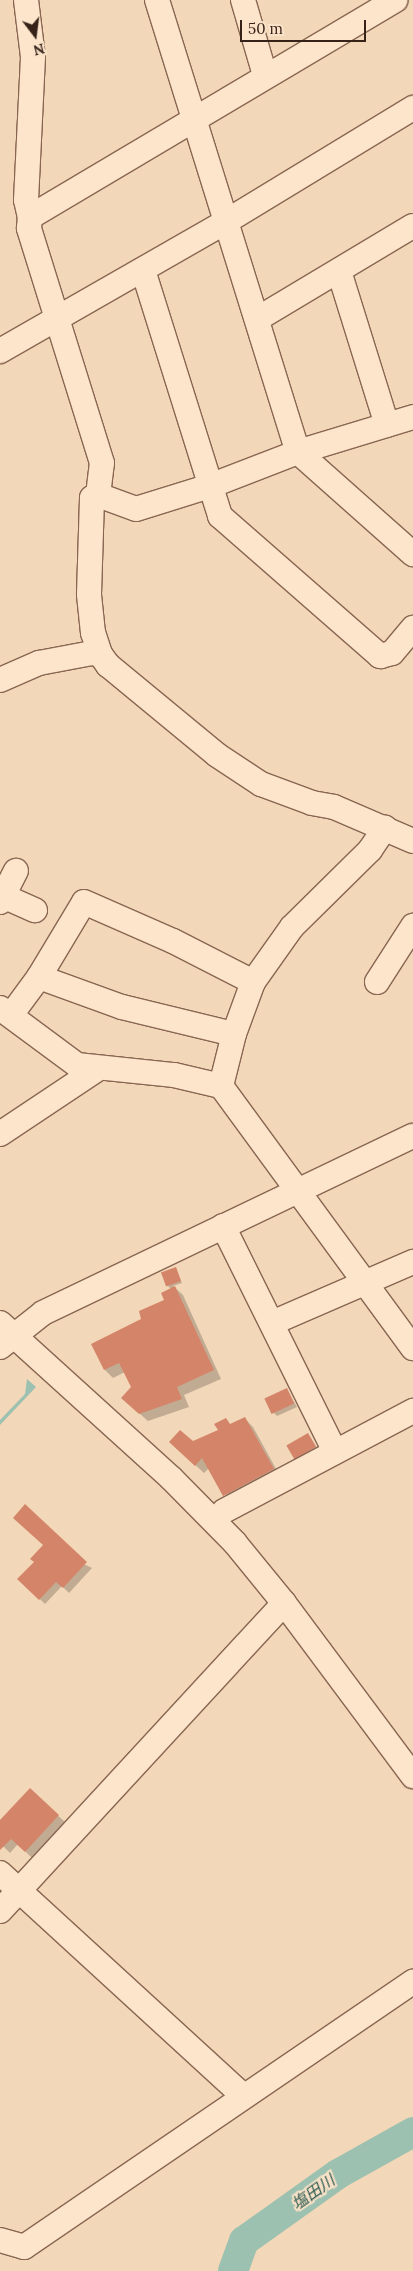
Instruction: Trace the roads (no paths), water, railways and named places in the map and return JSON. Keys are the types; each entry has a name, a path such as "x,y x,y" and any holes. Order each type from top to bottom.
{"street":[{"path":"26,0 33,57 26,200 30,217 29,228 60,319 102,463 98,495"},
{"path":"157,0 193,118 259,318 298,452 413,554"},
{"path":"244,0 265,75"},
{"path":"30,217 265,75 395,0"},
{"path":"0,351 60,319 227,221 413,108"},
{"path":"259,318 413,226"},
{"path":"143,270 220,516 380,656 392,653 413,628"},
{"path":"339,271 388,425"},
{"path":"413,417 298,452 210,486 136,509 98,495 92,498 89,594 93,633 100,654 108,665 218,755 261,784 312,803 334,807 413,841"},
{"path":"0,680 39,663 100,654"},
{"path":"221,1086 234,1034 253,982 292,927 370,850 385,828"},
{"path":"16,871 1,899 36,910"},
{"path":"253,982 172,941 84,902 40,977 6,1011 77,1064 174,1076 221,1086 297,1190 368,1282 413,1348"},
{"path":"377,982 413,926"},
{"path":"40,977 122,1007 234,1034"},
{"path":"0,1134 99,1068"},
{"path":"413,1136 223,1226 4,1335 171,1478 235,1543 284,1603 413,1776"},
{"path":"223,1226 335,1452"},
{"path":"272,1323 413,1262"},
{"path":"224,1511 413,1411"},
{"path":"0,1911 284,1603"},
{"path":"0,1873 243,2096"},
{"path":"0,2240 24,2247 413,1982"}],"waterway":[{"name":"塩田川","path":"233,2271 244,2241 338,2174 413,2132"}]}
